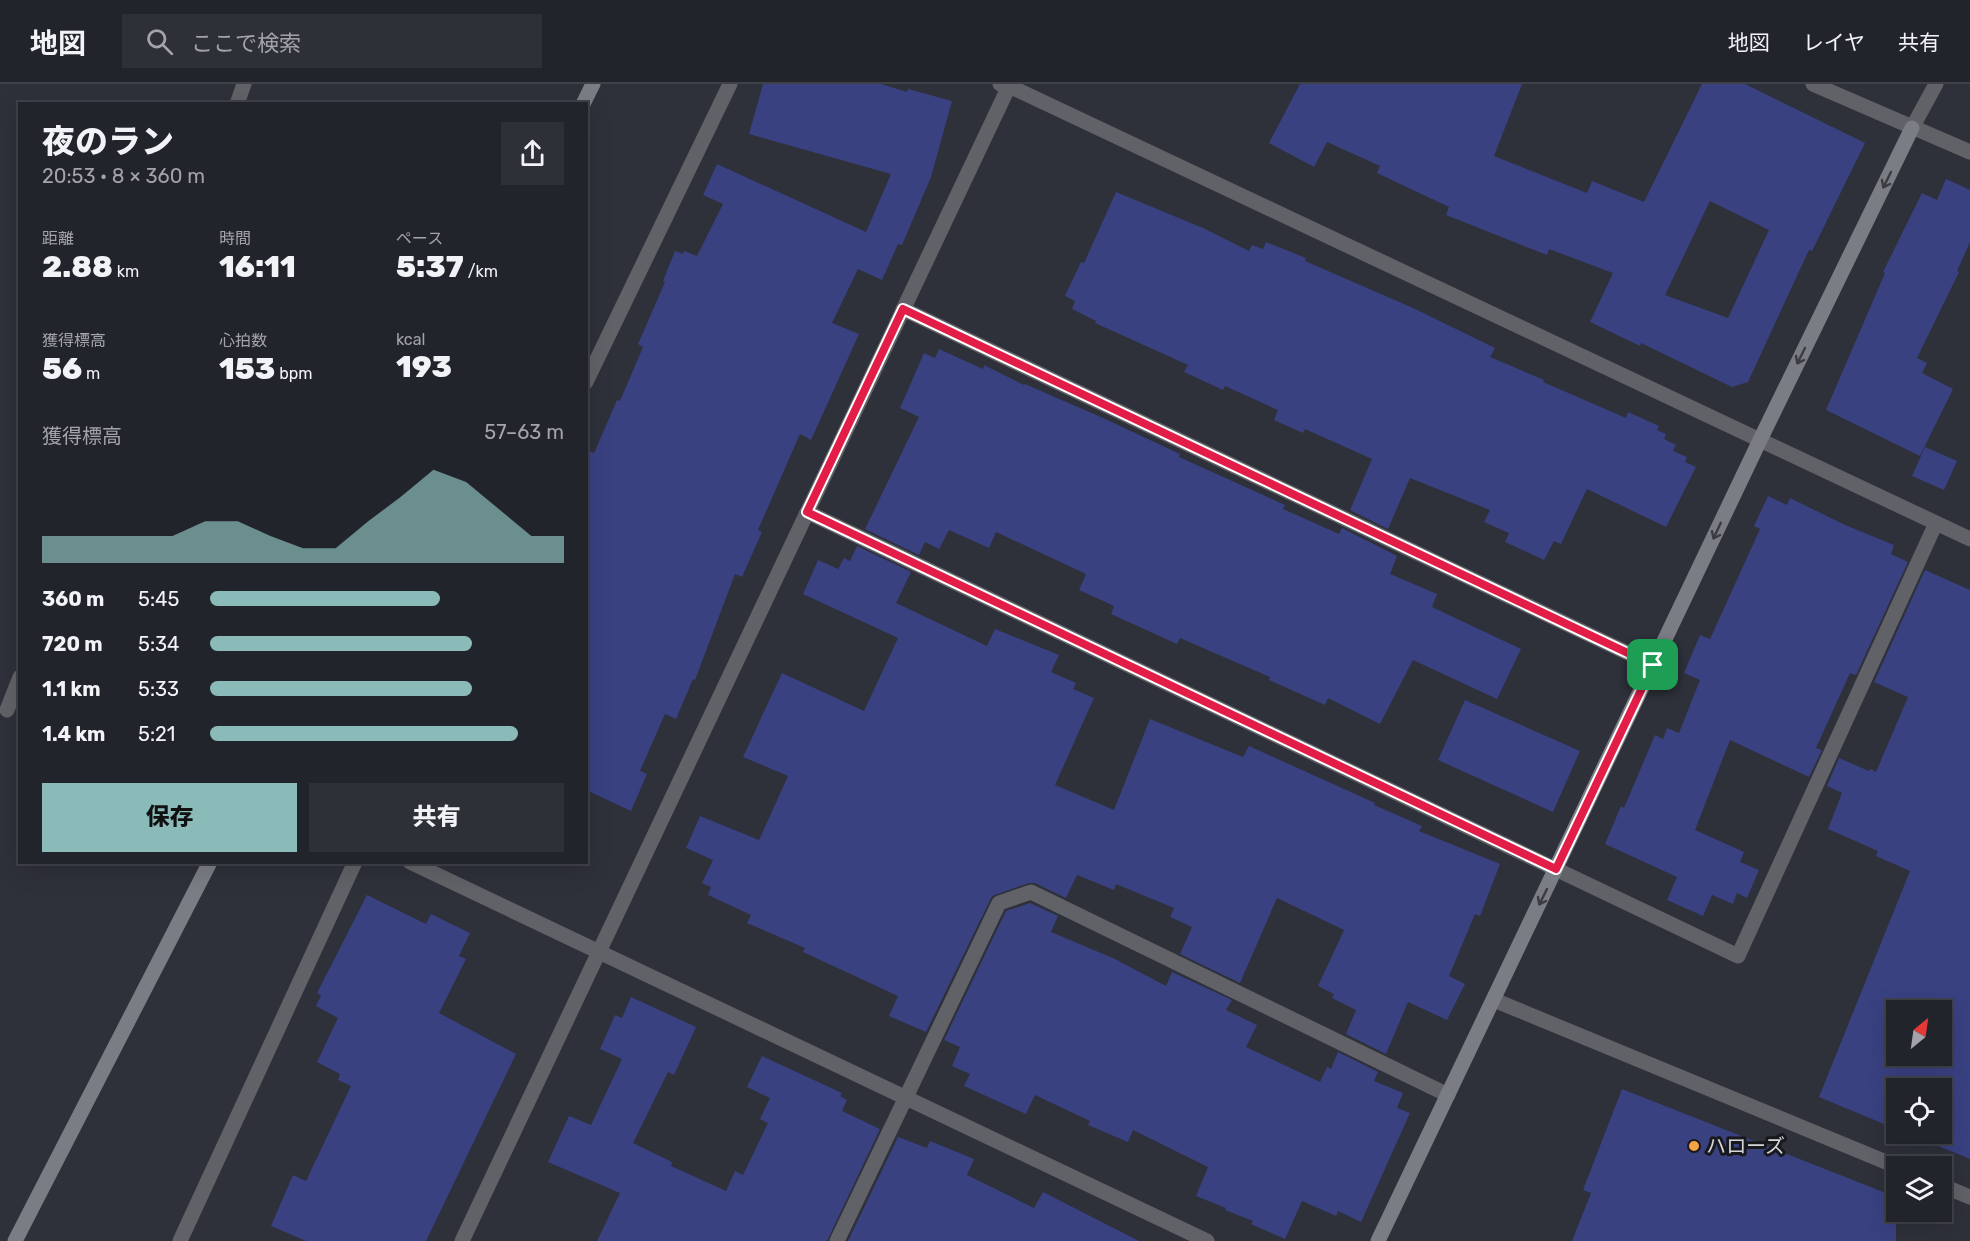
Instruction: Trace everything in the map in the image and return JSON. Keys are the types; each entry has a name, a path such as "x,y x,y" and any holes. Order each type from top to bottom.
{"street":[{"path":"238,102 244,84"},
{"path":"584,102 593,84"},
{"path":"588,378 730,84"},
{"path":"1813,84 1970,152"},
{"path":"1378,1241 1760,440 1912,128 1936,84"},
{"path":"462,1241 903,309 1006,85 1970,539"},
{"path":"903,309 1653,665"},
{"path":"807,512 1738,956 1936,523"},
{"path":"9,711 18,683"},
{"path":"15,1241 209,864"},
{"path":"180,1241 355,864"},
{"path":"414,864 1208,1241"},
{"path":"837,1241 999,903 1031,892 1448,1095"},
{"path":"1494,1000 1886,1162"},
{"path":"1952,1190 1970,1197"}],"building":[{"path":"763,84 881,84 952,101 931,177 902,245 898,244 882,280 858,269 832,323 859,334 811,440 800,434 758,530 762,532 742,577 735,574 695,680 693,679 676,719 665,714 640,771 647,774 631,811 588,791 588,451 594,453 617,400 620,401 643,347 638,344 665,282 663,281 675,251 683,254 684,251 697,256 723,204 703,195 717,164 866,232 891,174 749,134"},
{"path":"1300,84 1522,84 1494,156 1587,193 1592,181 1644,202 1702,84 1745,84 1865,143 1812,251 1809,250 1748,382 1732,387 1641,343 1640,346 1590,322 1613,273 1549,249 1547,255 1446,215 1449,207 1377,173 1380,166 1327,142 1314,167 1269,143","holes":["1710,201 1769,230 1728,318 1665,295"]},
{"path":"1946,179 1970,190 1970,242 1957,271 1959,272 1917,358 1927,363 1922,373 1953,389 1920,456 1826,410 1885,273 1883,272 1922,193 1937,200"},
{"path":"1116,192 1203,228 1249,251 1252,245 1263,249 1266,242 1306,258 1305,261 1413,308 1495,348 1490,357 1626,418 1628,412 1659,426 1657,430 1666,434 1664,439 1676,445 1673,451 1687,457 1685,462 1696,467 1666,527 1587,489 1561,544 1554,541 1544,560 1505,542 1509,533 1484,522 1490,510 1410,478 1388,529 1350,510 1372,459 1305,429 1303,433 1274,420 1278,410 1225,386 1223,390 1184,372 1188,365 1095,323 1096,321 1072,309 1075,301 1065,296 1081,262 1084,263"},
{"path":"939,349 983,369 984,365 1024,385 1103,418 1180,454 1179,457 1285,505 1283,509 1339,534 1342,528 1397,556 1390,574 1437,594 1432,607 1521,649 1497,699 1413,660 1380,724 1328,698 1325,705 1269,680 1270,677 1180,638 1177,644 1111,614 1114,606 1079,590 1086,574 996,532 989,548 949,530 939,549 925,542 919,555 865,529 919,417 900,408 924,353 935,358"},
{"path":"1925,447 1957,461 1944,490 1912,476"},
{"path":"1768,496 1787,505 1790,498 1845,525 1894,545 1891,554 1908,562 1856,675 1850,673 1816,748 1822,750 1809,777 1730,740 1695,830 1744,852 1740,862 1759,870 1747,898 1737,893 1733,904 1712,895 1703,916 1667,900 1677,877 1605,844 1621,806 1624,808 1655,735 1663,739 1667,728 1679,733 1700,680 1684,673 1700,635 1710,639 1760,529 1754,526"},
{"path":"857,546 911,572 896,603 987,646 995,629 1059,655 1051,672 1076,683 1073,689 1094,698 1055,785 1114,810 1150,719 1243,757 1249,746 1422,826 1419,831 1500,864 1480,916 1475,914 1449,976 1465,984 1447,1020 1408,1002 1386,1054 1346,1034 1356,1010 1332,998 1334,994 1318,986 1344,930 1277,898 1240,983 1180,954 1192,927 1170,917 1174,908 1116,884 1114,890 1077,875 1066,898 1035,883 992,896 926,1032 889,1016 898,996 803,952 805,948 747,923 751,915 708,895 711,887 702,883 713,860 686,848 700,816 759,840 788,776 743,757 782,673 864,711 898,638 803,594 818,560 838,569 844,558 850,561"},
{"path":"1925,570 1970,590 1970,1159 1933,1144 1952,1144 1952,1078 1886,1078 1886,1125 1819,1097 1910,871 1876,856 1878,851 1828,829 1842,793 1827,786 1839,758 1876,772 1908,697 1874,682"},
{"path":"1465,700 1580,751 1553,812 1438,760"},
{"path":"367,895 426,924 431,914 470,933 459,956 466,959 439,1013 516,1054 426,1241 306,1241 271,1226 293,1175 306,1181 351,1086 338,1080 340,1074 317,1062 338,1018 316,1006 321,995 317,993"},
{"path":"1030,903 1058,916 1051,932 1115,959 1166,986 1172,972 1232,1000 1226,1010 1257,1025 1246,1047 1320,1082 1327,1067 1331,1069 1338,1052 1378,1072 1374,1081 1403,1093 1397,1108 1410,1113 1361,1222 1338,1211 1336,1216 1302,1201 1285,1239 1251,1224 1253,1221 1196,1196 1208,1167 1133,1130 1128,1142 1088,1125 1090,1121 1035,1095 1026,1114 964,1086 970,1074 952,1066 960,1047 944,1040 1006,911"},
{"path":"631,997 696,1027 674,1075 668,1072 633,1143 672,1162 671,1166 726,1191 735,1171 743,1175 768,1123 760,1119 770,1098 747,1087 762,1056 842,1093 840,1096 847,1100 842,1111 880,1129 827,1241 597,1241 620,1193 548,1162 569,1116 591,1125 622,1059 600,1049 615,1015 622,1018"},
{"name":"ハローズ","path":"1622,1089 1886,1193 1886,1222 1896,1222 1896,1241 1572,1241 1591,1193 1583,1190"},
{"path":"898,1137 927,1148 930,1141 974,1159 967,1175 1034,1208 1043,1192 1139,1241 848,1241"}],"place":[{"name":"ハローズ","path":"1694,1146"}],"route":[{"path":"903,309 1653,665 1556,869 807,512 903,309"}]}
